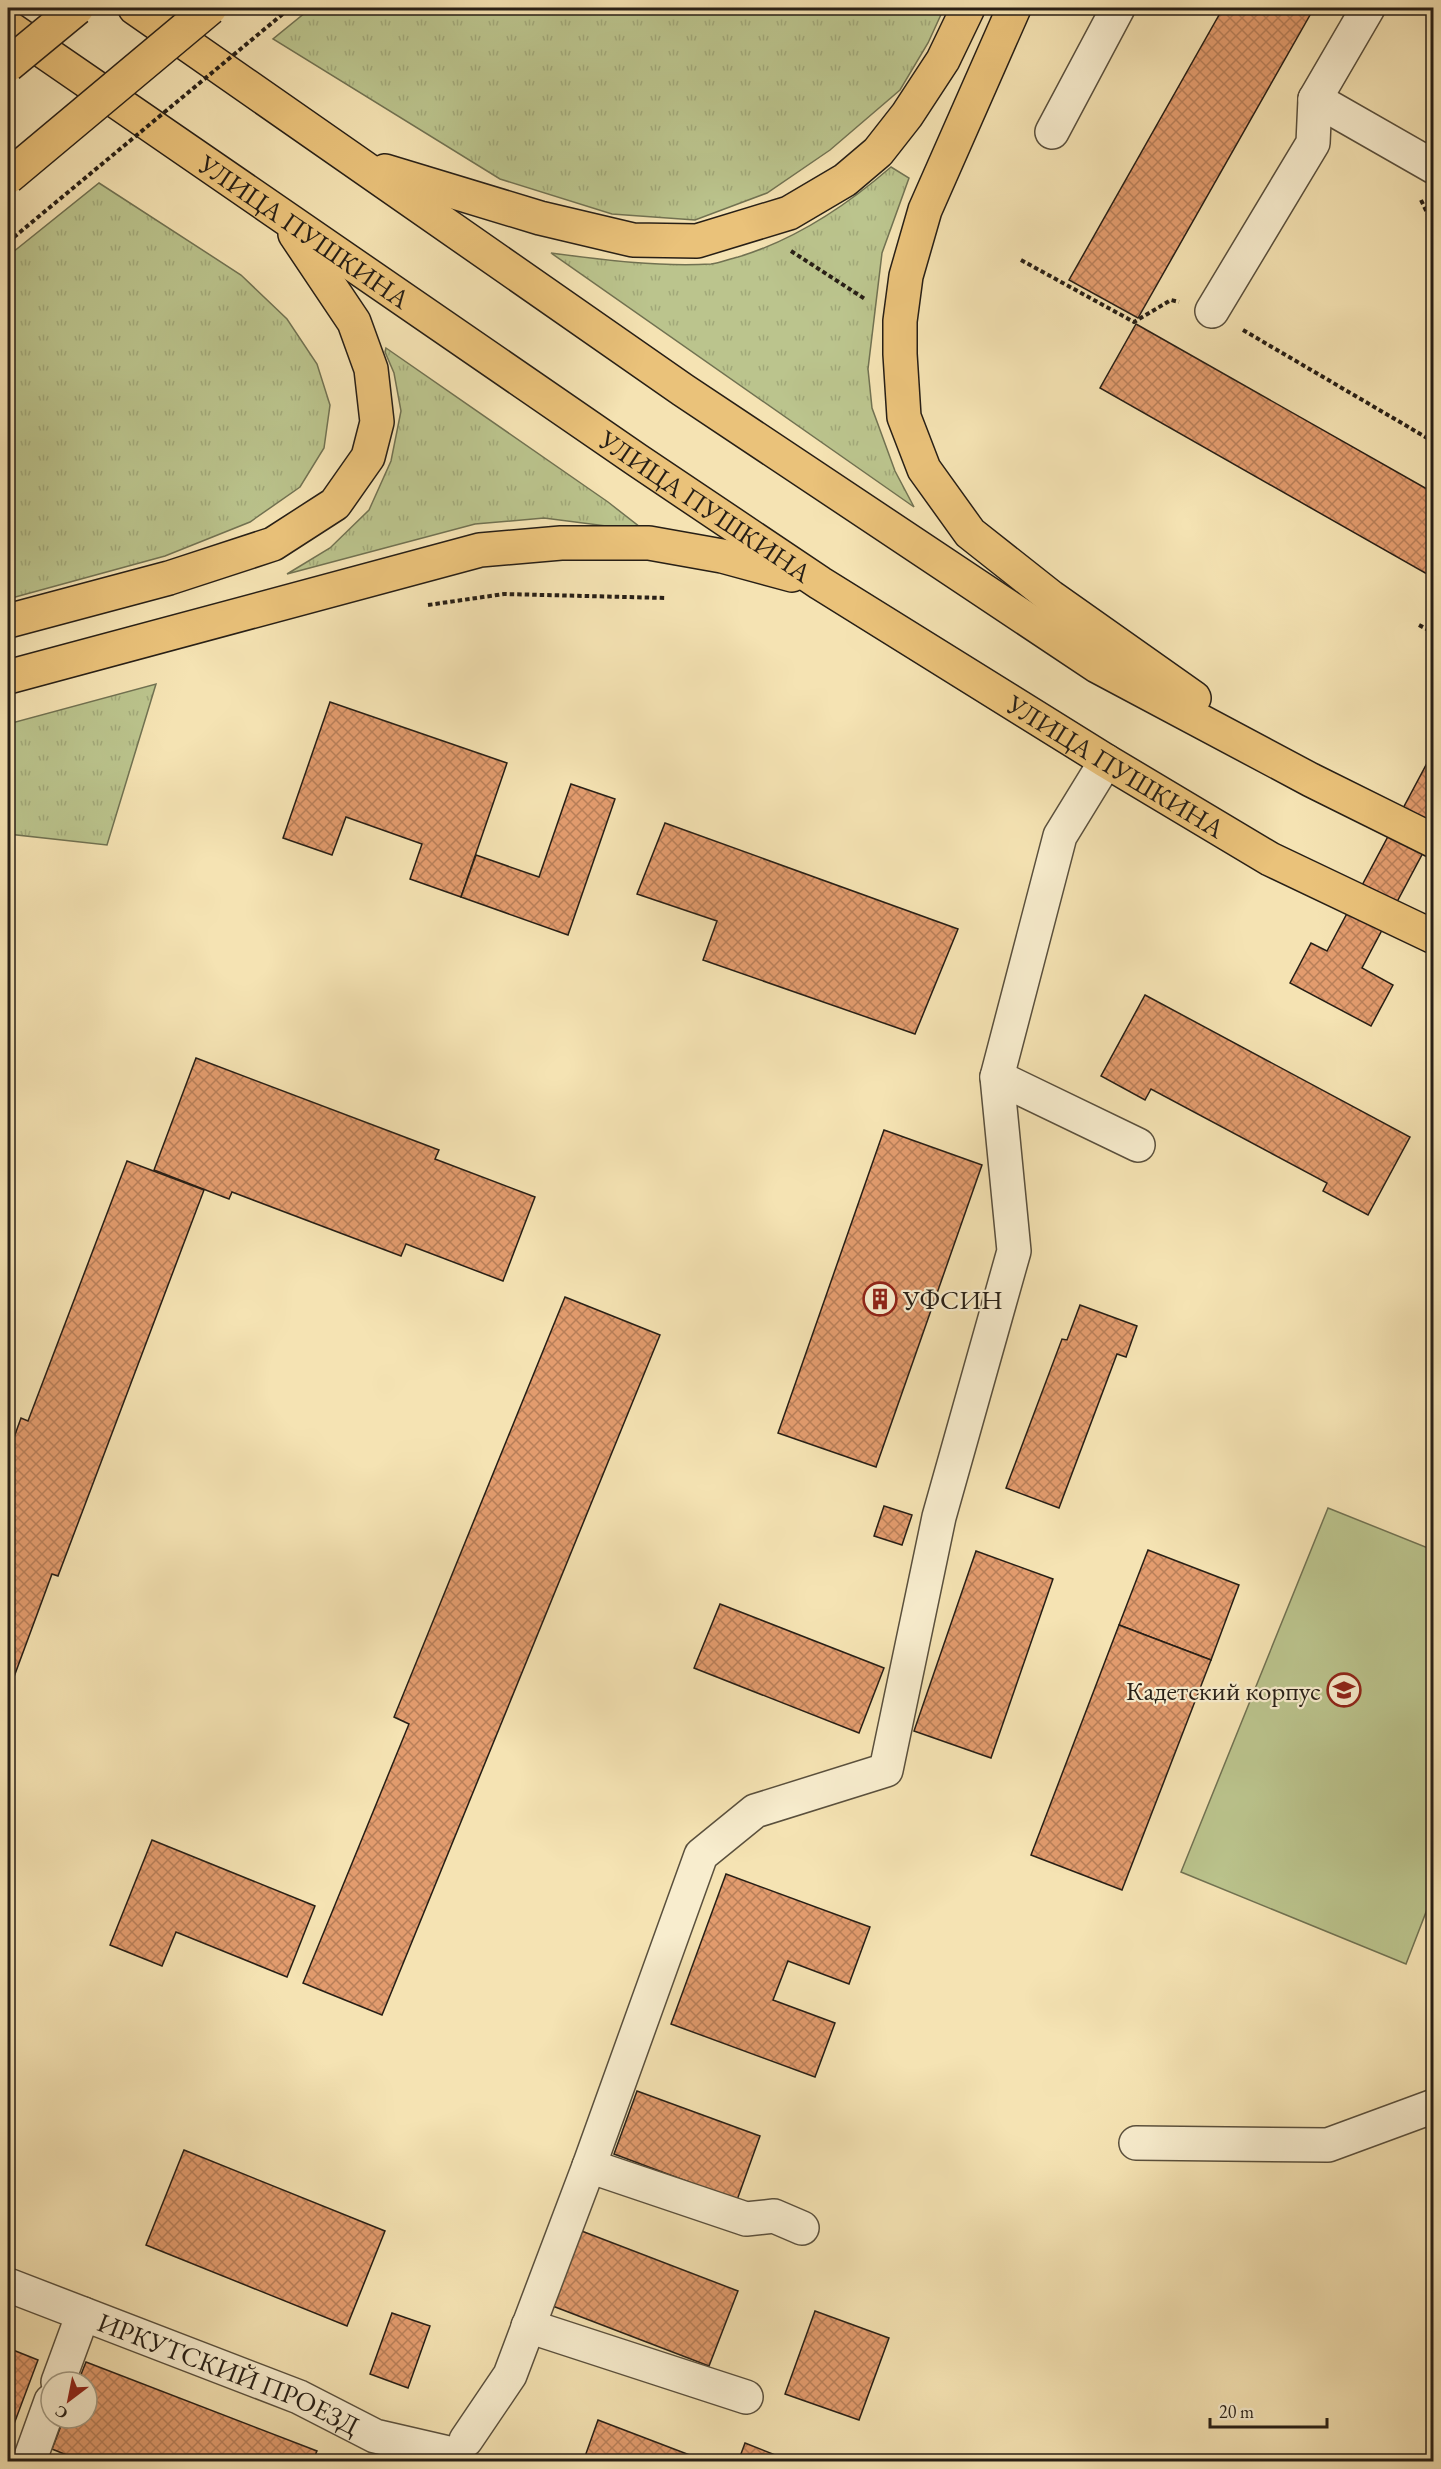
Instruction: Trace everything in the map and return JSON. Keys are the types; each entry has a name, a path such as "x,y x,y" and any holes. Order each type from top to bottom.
{"main road":[{"path":"8,65 77,8"},
{"path":"135,8 683,390 1097,666 1311,780 1434,841"},
{"path":"8,177 210,8"},
{"path":"357,162 540,218 633,240 697,241 789,213 845,180 878,152 907,115 943,60 968,8"},
{"path":"1014,8 925,210 906,276 900,321 904,417 924,469 970,533 1051,597 1311,780"},
{"name":"УЛИЦА ПУШКИНА","path":"8,27 820,583 1106,761 1270,859 1434,937"},
{"path":"8,621 170,578 273,544 335,504 368,457 377,422 371,369 354,322 284,218"},
{"path":"8,677 480,550 561,543 649,543 722,556 820,583"}],"street":[{"path":"1052,132 1118,8"},
{"path":"1212,311 1313,143 1315,99 1368,8"},
{"path":"1315,99 1434,167"},
{"path":"746,2397 528,2326 589,2166 701,1855 755,1811 886,1770 939,1517 1014,1251 997,1077 1060,836 1106,761"},
{"path":"997,1077 1138,1146"},
{"path":"1136,2143 1328,2145 1434,2106"},
{"path":"589,2166 746,2219 774,2216 802,2228"},
{"name":"ИРКУТСКИЙ ПРОЕЗД","path":"8,2285 299,2397 370,2449 460,2447 510,2375 528,2326"},
{"path":"62,2370 83,2314"},
{"path":"29,2462 41,2430"}],"path":[{"path":"8,242 290,8"},
{"path":"789,250 874,305"},
{"path":"421,606 504,594 666,598"},
{"path":"1419,624 1434,633"}],"green space":[{"path":"311,8 944,8 928,43 900,90 830,150 767,193 695,220 612,214 500,179 273,39"},
{"path":"891,167 909,178 882,253 868,369 872,408 895,471 914,507 551,253 651,264 718,263 759,250 800,231 838,208"},
{"path":"99,183 241,275 287,319 317,364 330,405 324,448 300,487 250,522 165,556 8,599 8,256"},
{"path":"386,348 608,502 645,531 544,518 475,524 287,574 330,548 369,510 391,461 401,411 394,373 385,352"},
{"path":"156,684 107,845 8,834 8,724"},
{"name":"Кадетский корпус","path":"1328,1508 1433,1550 1433,1894 1406,1964 1181,1872"}],"building":[{"path":"1223,8 1314,8 1138,318 1069,280"},
{"path":"1136,324 1434,493 1434,578 1100,388"},
{"path":"330,702 507,763 461,897 410,879 422,844 346,817 332,855 283,838"},
{"path":"1434,750 1434,832 1362,968 1393,985 1371,1026 1290,983 1311,943 1327,951"},
{"path":"571,784 615,799 568,935 461,897 476,855 539,877"},
{"path":"665,823 958,929 915,1034 703,960 717,921 637,894"},
{"path":"1145,995 1410,1137 1368,1215 1323,1191 1327,1183 1151,1089 1145,1100 1101,1076"},
{"path":"196,1058 439,1150 435,1159 535,1197 503,1281 406,1244 401,1256 232,1192 229,1199 154,1170"},
{"name":"УФСИН","path":"884,1130 982,1165 876,1467 778,1433"},
{"path":"127,1161 204,1190 58,1576 52,1574 8,1693 8,1454 21,1418 28,1421"},
{"path":"565,1297 660,1335 382,2015 303,1983 409,1724 394,1717"},
{"path":"1080,1305 1137,1326 1126,1357 1117,1354 1059,1508 1006,1488 1062,1339 1067,1340"},
{"path":"884,1506 912,1515 902,1545 874,1536"},
{"path":"1148,1550 1239,1585 1211,1660 1119,1625"},
{"path":"976,1551 1053,1579 991,1758 914,1731"},
{"path":"720,1604 884,1668 859,1733 694,1668"},
{"path":"1119,1625 1211,1660 1122,1890 1031,1855"},
{"path":"152,1840 315,1906 287,1977 176,1932 162,1966 110,1945"},
{"path":"726,1874 870,1927 849,1984 788,1961 773,2000 835,2023 815,2077 671,2024"},
{"path":"637,2091 760,2136 737,2200 614,2154"},
{"path":"184,2150 385,2231 347,2326 146,2245"},
{"path":"579,2230 738,2291 709,2366 550,2305"},
{"path":"815,2311 889,2338 859,2420 785,2394"},
{"path":"392,2313 430,2326 408,2388 370,2374"},
{"path":"8,2348 38,2360 8,2440"},
{"path":"86,2362 317,2451 312,2462 84,2462 52,2449 59,2430 99,2430 99,2370 83,2370"},
{"path":"598,2420 708,2462 583,2462"},
{"path":"745,2443 793,2462 738,2462"}],"place":[{"name":"УФСИН","path":"880,1299"},
{"name":"Кадетский корпус","path":"1344,1690"}]}
